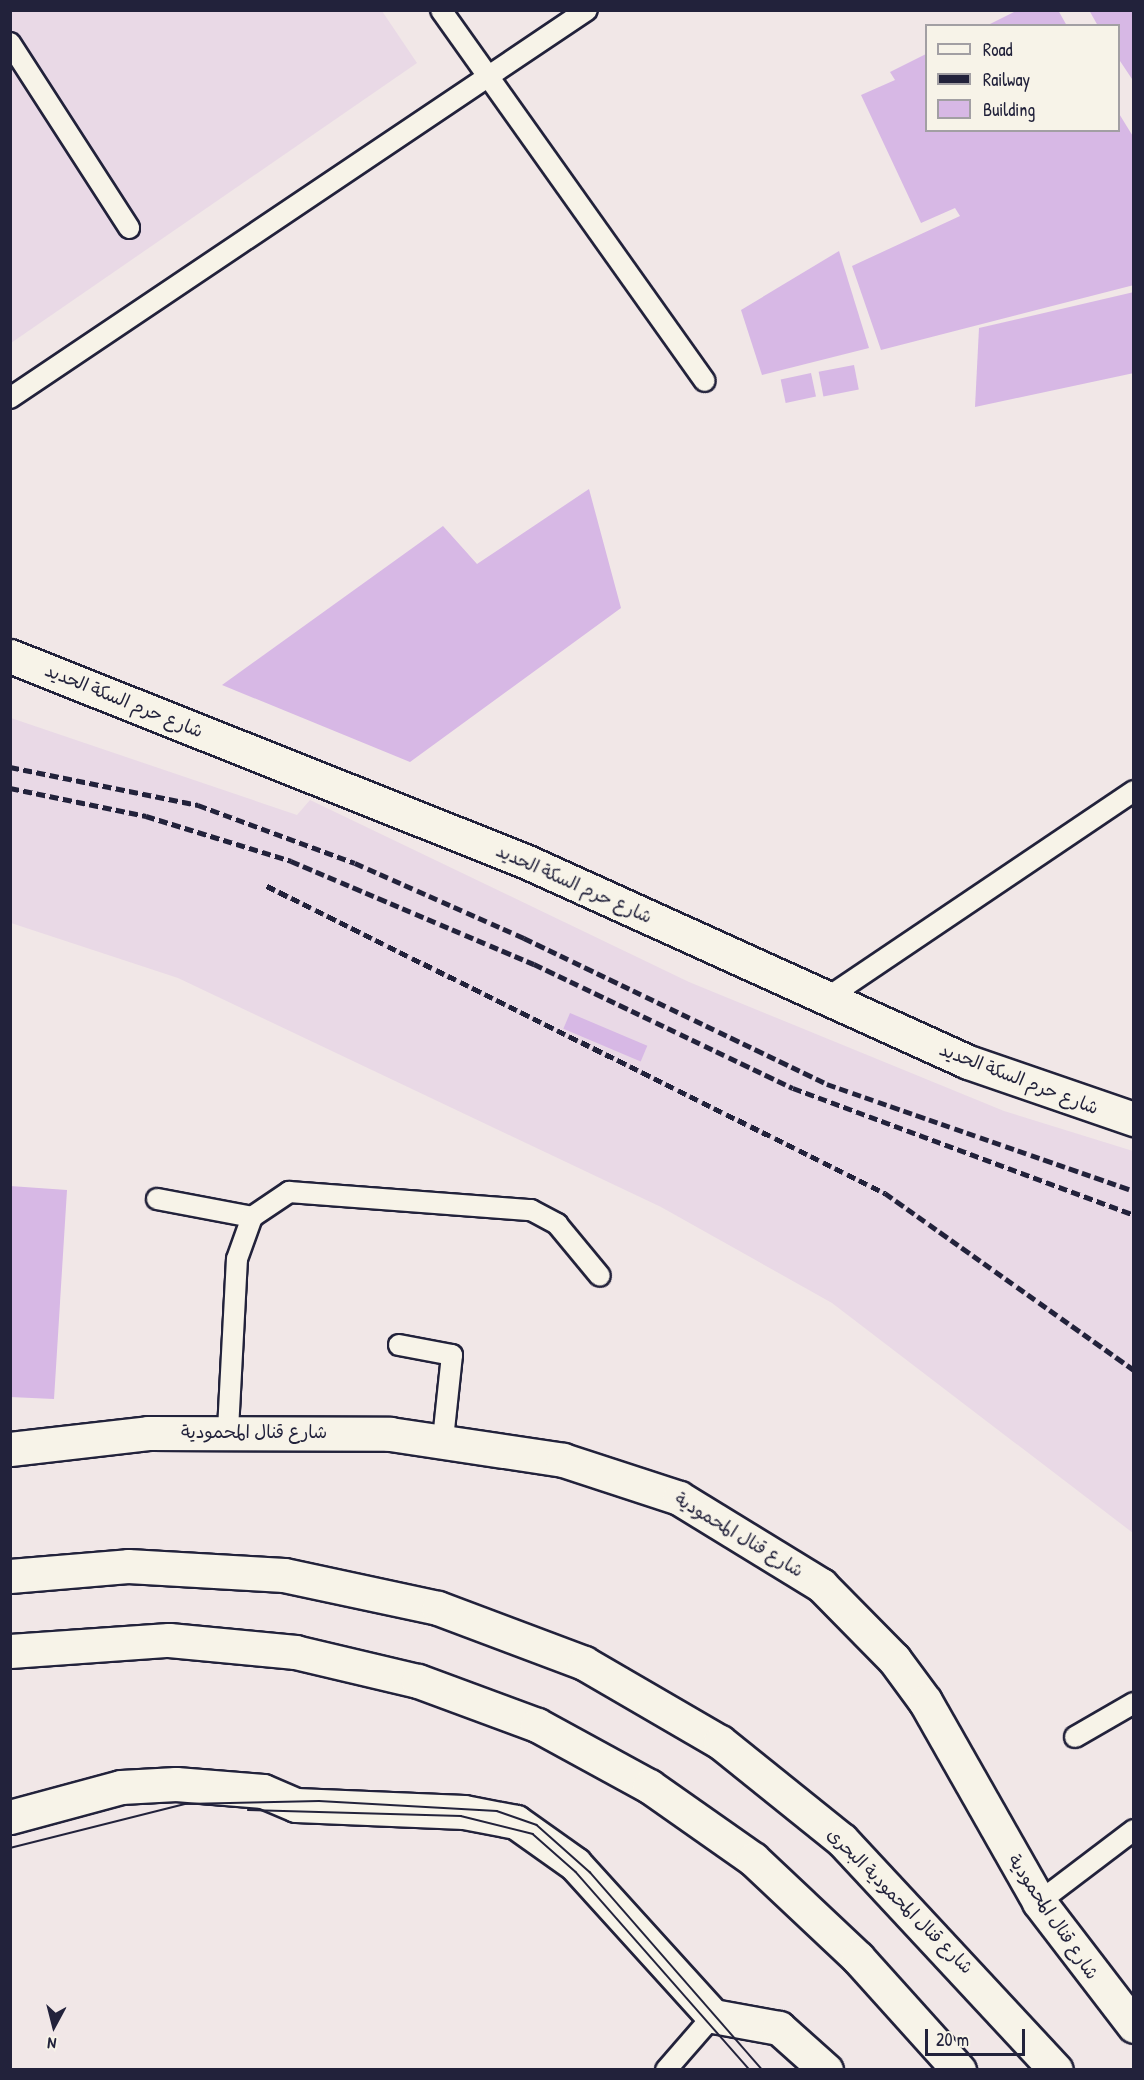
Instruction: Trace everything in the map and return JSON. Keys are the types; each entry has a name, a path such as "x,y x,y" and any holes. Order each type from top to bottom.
{"main road":[{"name":"شارع حرم السكة الحديد","path":"10,656 525,861 968,1062 1134,1119"},
{"name":"شارع قنال المحمودية","path":"10,1449 148,1433 228,1430 443,1438 563,1460 651,1486 734,1528 821,1585 894,1659 925,1701 1039,1902 1134,2026"},
{"name":"شارع قنال المحمودية البحرى","path":"10,1576 128,1566 284,1575 438,1608 584,1663 720,1742 842,1840 1056,2070"},
{"path":"10,1651 170,1640 285,1651 418,1681 537,1725 649,1786 753,1859 858,1958 959,2070"},
{"path":"10,1817 121,1787 176,1784 263,1791 296,1805 464,1812 516,1822 575,1864 713,2016 779,2028 826,2070"}],"lane":[{"path":"441,10 486,78 705,381"},
{"path":"10,398 587,10"},
{"path":"10,43 129,228"},
{"path":"827,998 1134,791"},
{"path":"228,1430 237,1259 252,1217 289,1192 311,1191 531,1210 557,1224 600,1276"},
{"path":"156,1199 252,1217"},
{"path":"399,1345 452,1355 443,1438"},
{"path":"1075,1737 1134,1703"},
{"path":"1039,1902 1134,1830"},
{"path":"666,2070 713,2016"}],"shaded area":[{"path":"11,11 382,11 417,63 11,343"},
{"path":"11,718 297,815 310,800 689,982 1004,1111 1133,1151 1133,1533 832,1303 661,1207 178,978 11,923"}],"building":[{"path":"1018,10 1058,10 1066,24 990,24"},
{"path":"1089,10 1134,10 1134,82 1120,61 1120,24 1097,24"},
{"path":"925,54 925,132 1120,132 1120,115 1134,138 1134,285 881,350 852,266 960,216 955,208 921,223 861,95 895,80 890,72"},
{"path":"839,251 869,348 762,375 741,310"},
{"path":"1134,292 1134,373 975,407 979,328"},
{"path":"854,365 859,390 823,396 819,372"},
{"path":"811,373 816,396 786,403 781,379"},
{"path":"589,489 621,608 410,762 222,685 443,526 477,564"},
{"path":"570,1013 647,1046 641,1061 563,1029"},
{"path":"10,1186 67,1190 54,1399 10,1397"}],"tram line":[{"path":"10,1848 185,1804 319,1801 497,1811 537,1825 590,1872 763,2070"},
{"path":"248,1810 461,1816 533,1834 576,1872 750,2070"}],"railway":[{"path":"10,767 198,805 355,863 524,938 827,1084 1134,1191"},
{"path":"10,788 146,816 291,861 534,964 793,1088 1134,1215"},
{"path":"267,886 885,1193 1134,1370"}]}
